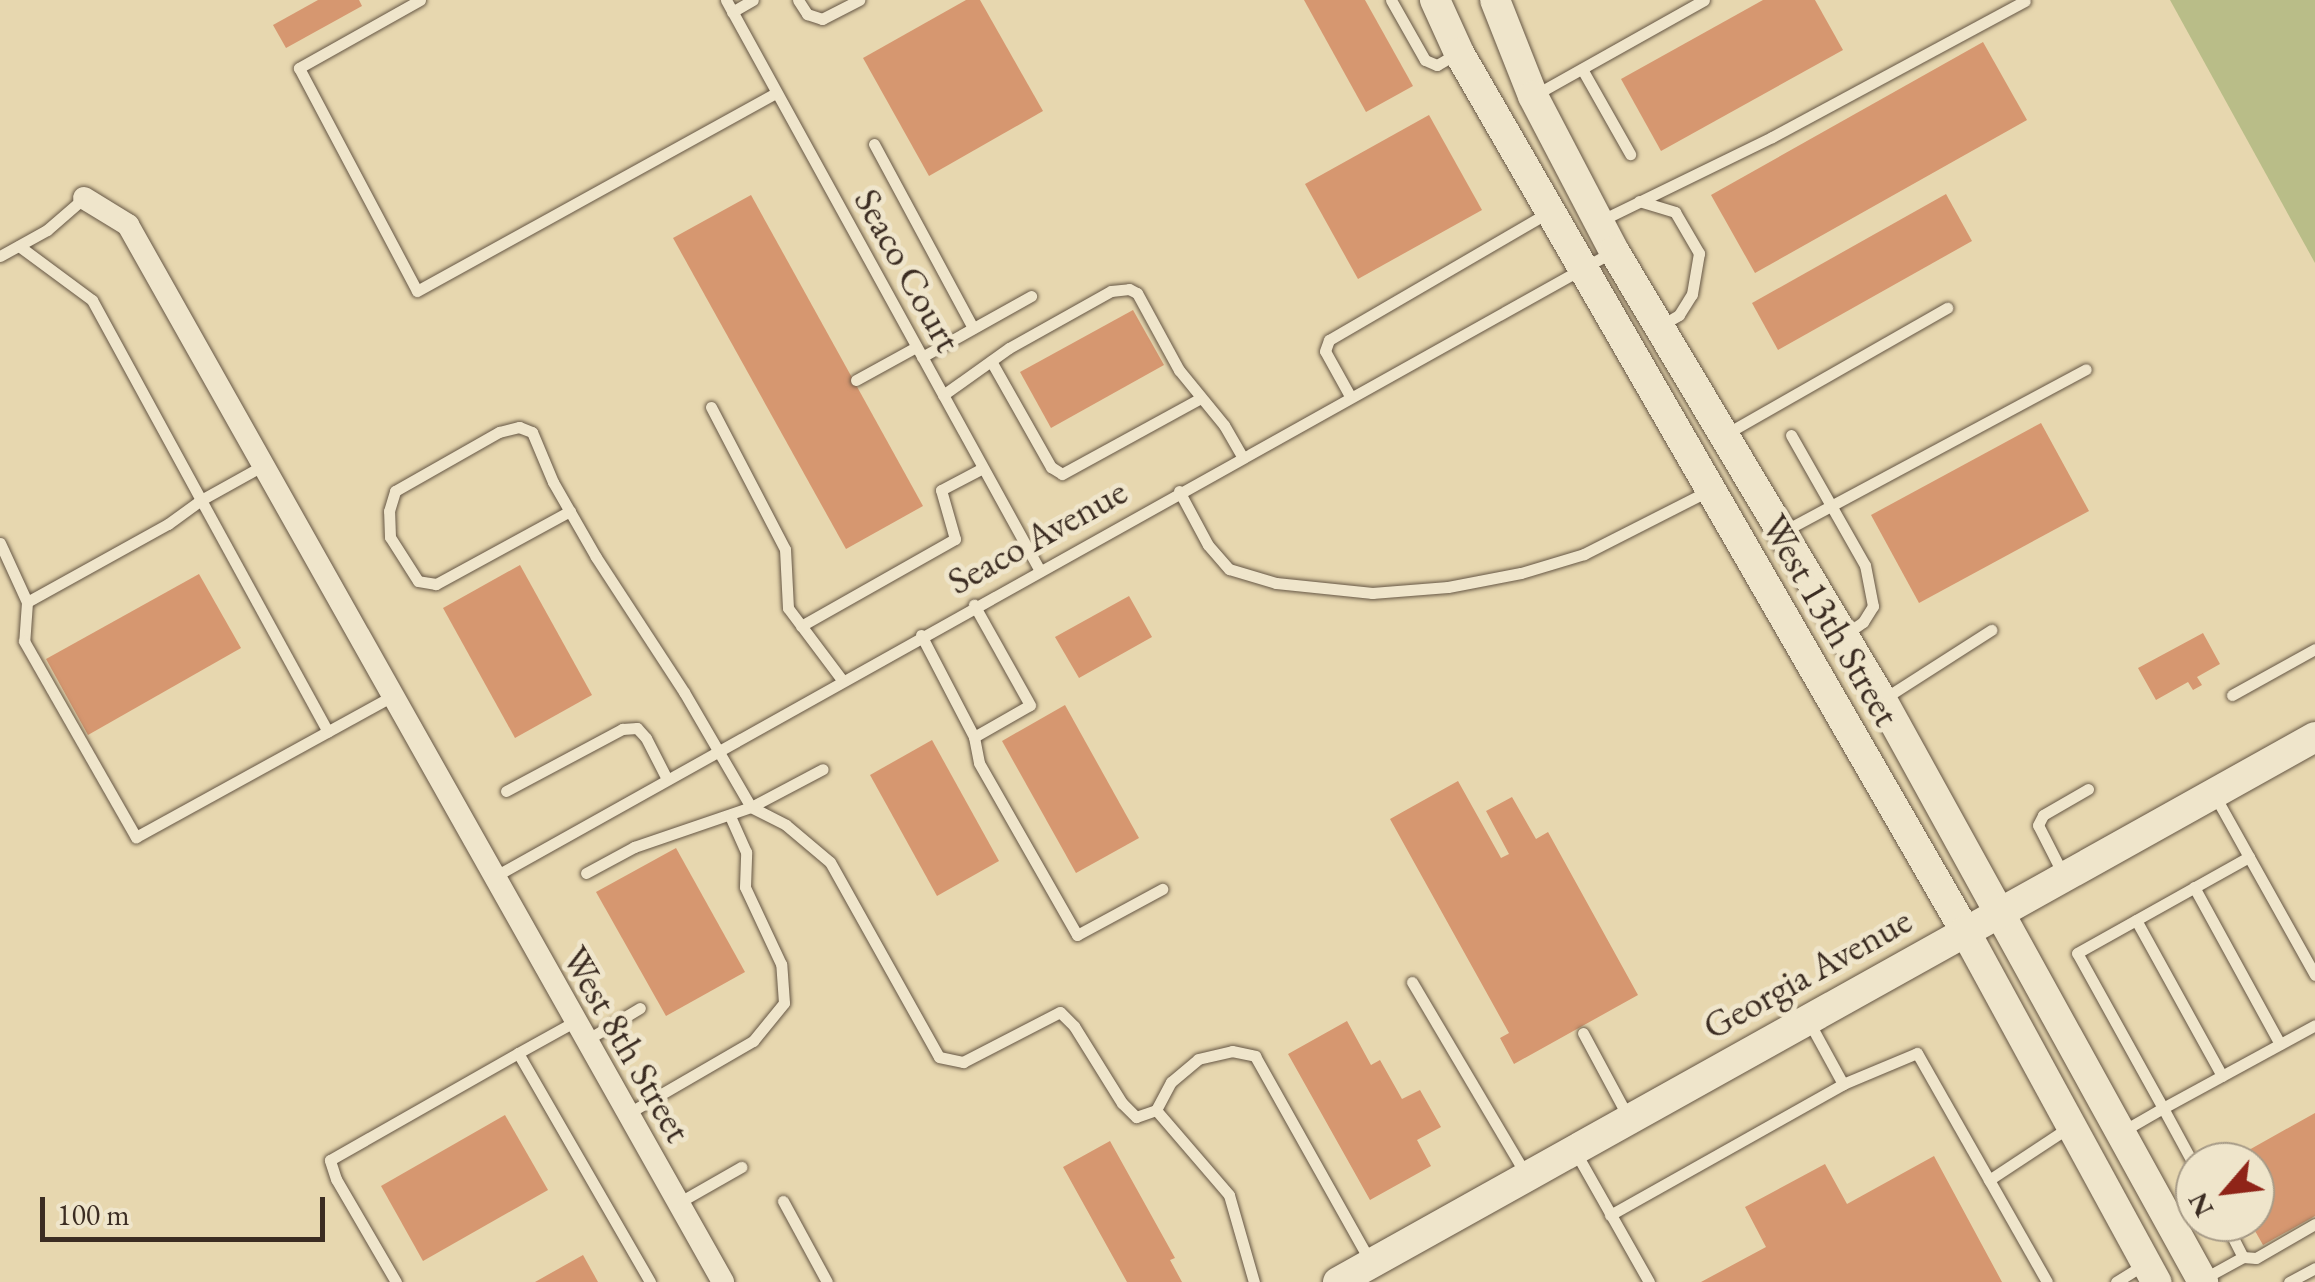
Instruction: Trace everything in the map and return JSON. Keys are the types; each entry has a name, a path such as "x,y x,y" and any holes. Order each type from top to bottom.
{"main road":[{"name":"West 13th Street","path":"1435,0 1459,53 1965,931 2151,1273"},
{"name":"West 13th Street","path":"1495,0 1533,96 1614,251 1882,700 2202,1281"},
{"name":"Georgia Avenue","path":"1338,1282 2315,737"}],"street":[{"name":"West 8th Street","path":"84,198 128,225 471,841 723,1282"}],"lane":[{"path":"420,0 298,68 417,290 776,92"},
{"path":"729,6 753,0"},
{"path":"798,0 807,14 822,19 858,0"},
{"path":"1393,0 1425,60 1437,65 1459,53"},
{"path":"1533,96 1704,0"},
{"path":"1598,222 1772,137 2025,1"},
{"name":"Seaco Court","path":"729,6 1039,569"},
{"path":"1582,68 1630,154"},
{"path":"874,144 973,328"},
{"path":"0,256 47,230 84,198"},
{"path":"1639,201 1675,212 1698,253 1692,294 1679,315 1659,326"},
{"path":"1350,396 1326,351 1328,340 1549,211"},
{"path":"18,246 92,300 328,732"},
{"name":"Seaco Avenue","path":"492,878 974,605 1614,251"},
{"path":"943,395 991,361 1110,291 1129,289 1137,293 1179,370 1224,424 1242,456"},
{"path":"856,380 973,328 1030,296"},
{"path":"1724,435 1947,308"},
{"path":"991,361 1050,467 1062,474 1201,398"},
{"path":"1782,532 2086,369"},
{"path":"710,407 785,550 785,598 842,680"},
{"path":"570,511 436,584 418,581 390,537 389,511 395,491 498,432 520,426 532,432 570,511 719,750 750,808 786,824 830,862 939,1057 963,1062 1060,1012 1074,1026 1122,1103 1136,1117 1156,1110 1171,1082 1198,1059 1232,1051 1255,1056 1371,1264"},
{"path":"1792,435 1865,565 1873,606 1863,622 1843,635"},
{"path":"27,602 168,524 200,500 262,466"},
{"path":"801,626 955,539 941,490 983,468"},
{"path":"1180,491 1208,545 1229,569 1276,583 1372,593 1448,587 1522,573 1584,554 1710,490"},
{"path":"0,544 27,602 24,641 136,837 391,697"},
{"path":"974,605 1030,705 974,737"},
{"path":"1882,700 1990,630"},
{"path":"920,636 974,737 979,762 1077,935 1162,888"},
{"path":"2232,696 2315,649"},
{"path":"506,790 622,729 637,728 667,779"},
{"path":"586,873 634,847 750,808 823,768"},
{"path":"2064,876 2038,825 2043,816 2088,790"},
{"path":"2214,793 2315,975"},
{"path":"627,1114 753,1040 784,1003 781,964 746,887 746,852 730,816"},
{"path":"2181,1142 2078,953 2249,857"},
{"path":"2194,888 2280,1044"},
{"path":"2136,920 2222,1076"},
{"path":"1412,982 1528,1177"},
{"path":"396,1282 336,1179 330,1160 518,1054 640,1008"},
{"path":"1808,1019 1843,1084"},
{"path":"2120,1133 2315,1024"},
{"path":"1583,1033 1628,1118"},
{"path":"1610,1215 1843,1084 1917,1053 2047,1282"},
{"path":"518,1054 650,1282"},
{"path":"1156,1110 1229,1195 1252,1261 1254,1282"},
{"path":"1989,1180 2071,1126"},
{"path":"1574,1150 1649,1282"},
{"path":"678,1203 741,1167"},
{"path":"783,1202 825,1282"},
{"path":"2202,1281 2244,1256 2256,1258 2315,1224"},
{"path":"2236,1242 2244,1256"},
{"path":"2290,1282 2315,1268"},
{"path":"2116,1282 2151,1273"}],"green space":[{"path":"2170,0 2315,0 2315,263"}],"building":[{"path":"318,0 359,0 362,6 286,48 273,25"},
{"path":"966,0 980,0 1043,111 929,176 863,58"},
{"path":"1304,0 1365,0 1413,86 1366,112"},
{"path":"1763,0 1815,0 1843,50 1661,151 1621,79"},
{"path":"1983,42 2027,120 1755,273 1711,195"},
{"path":"1429,115 1482,210 1358,279 1305,184"},
{"path":"1946,194 1972,241 1778,350 1752,303"},
{"path":"751,195 923,506 846,549 673,238"},
{"path":"1133,310 1164,365 1051,428 1020,372"},
{"path":"2041,423 2089,511 1919,603 1871,515"},
{"path":"520,565 592,695 515,738 443,608"},
{"path":"199,574 241,648 88,735 46,659"},
{"path":"1129,596 1152,637 1079,678 1055,637"},
{"path":"2203,633 2220,664 2197,677 2202,685 2193,690 2188,682 2156,700 2138,668"},
{"path":"1065,705 1139,838 1076,873 1002,741"},
{"path":"932,740 999,861 937,896 870,775"},
{"path":"1458,781 1501,858 1509,854 1486,811 1512,797 1536,839 1548,832 1638,995 1514,1064 1500,1038 1509,1033 1390,819"},
{"path":"676,848 745,972 666,1016 596,892"},
{"path":"1347,1021 1371,1065 1380,1060 1402,1099 1420,1090 1441,1127 1417,1140 1431,1166 1370,1200 1288,1054"},
{"path":"2315,1113 2315,1216 2275,1238 2275,1142 2263,1142"},
{"path":"505,1115 548,1190 423,1261 381,1186"},
{"path":"1110,1141 1175,1258 1170,1260 1182,1282 1127,1282 1063,1167"},
{"path":"1934,1156 2002,1282 1701,1282 1766,1247 1745,1207 1825,1164 1847,1204"},
{"path":"583,1255 598,1282 535,1282"}]}
